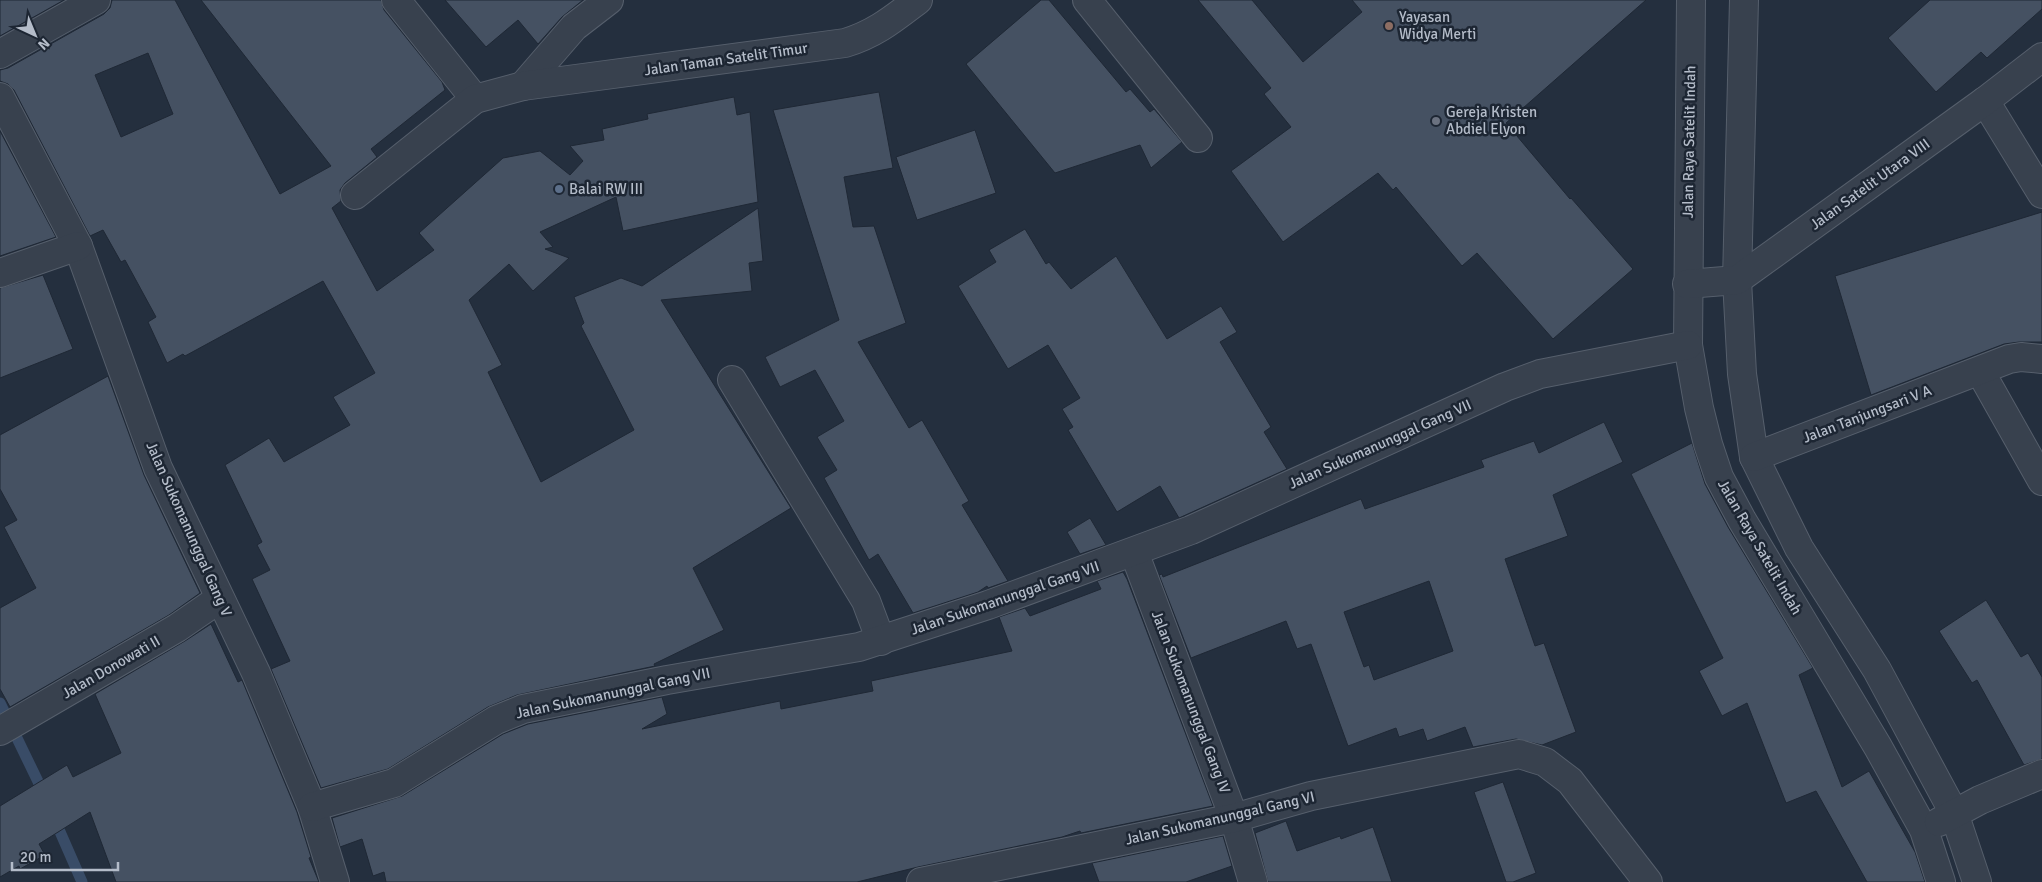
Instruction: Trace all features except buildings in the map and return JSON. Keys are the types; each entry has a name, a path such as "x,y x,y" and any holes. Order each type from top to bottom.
{"street":[{"path":"0,54 96,0"},
{"path":"396,0 475,99"},
{"path":"522,86 574,27 609,0"},
{"name":"Jalan Taman Satelit Timur","path":"355,195 475,99 522,86 845,44 867,36 886,26 918,0"},
{"path":"1087,0 1198,138"},
{"name":"Jalan Raya Satelit Indah","path":"1691,0 1687,284 1688,345 1699,408 1719,477 1742,520 1878,747 1924,830 1941,882"},
{"path":"1744,0 1737,280 1742,374 1754,457 1799,548 1877,670 1954,813 1977,882"},
{"name":"Jalan Satelit Utara VIII","path":"1737,280 1985,101 2042,57"},
{"name":"Jalan Sukomanunggal Gang V","path":"0,97 78,246 158,468 256,673 312,807 335,882"},
{"path":"1985,101 2042,194"},
{"path":"0,273 78,246"},
{"path":"1687,284 1737,280"},
{"name":"Jalan Sukomanunggal Gang VII","path":"312,807 394,783 496,720 523,709 667,680 859,647 881,641 988,605 1190,530 1505,387 1540,374 1688,345"},
{"name":"Jalan Tanjungsari V A","path":"1754,457 2009,359 2021,357 2042,359"},
{"path":"1980,371 2042,481"},
{"path":"732,380 866,601 881,641"},
{"name":"Jalan Sukomanunggal Gang IV","path":"1134,552 1234,818 1253,882"},
{"name":"Jalan Donowati II","path":"7,727 177,628 219,599"},
{"name":"Jalan Sukomanunggal Gang VI","path":"921,882 1234,818 1311,796 1519,754 1545,762 1570,781 1648,882"},
{"path":"1924,830 1954,813 2042,774"}],"waterway":[{"path":"0,703 45,796"},
{"path":"54,818 82,882"}],"place":[{"name":"Yayasan Widya Merti","path":"1389,26"},
{"name":"Gereja Kristen Abdiel Elyon","path":"1436,121"},
{"name":"Balai RW III","path":"559,189"}]}
